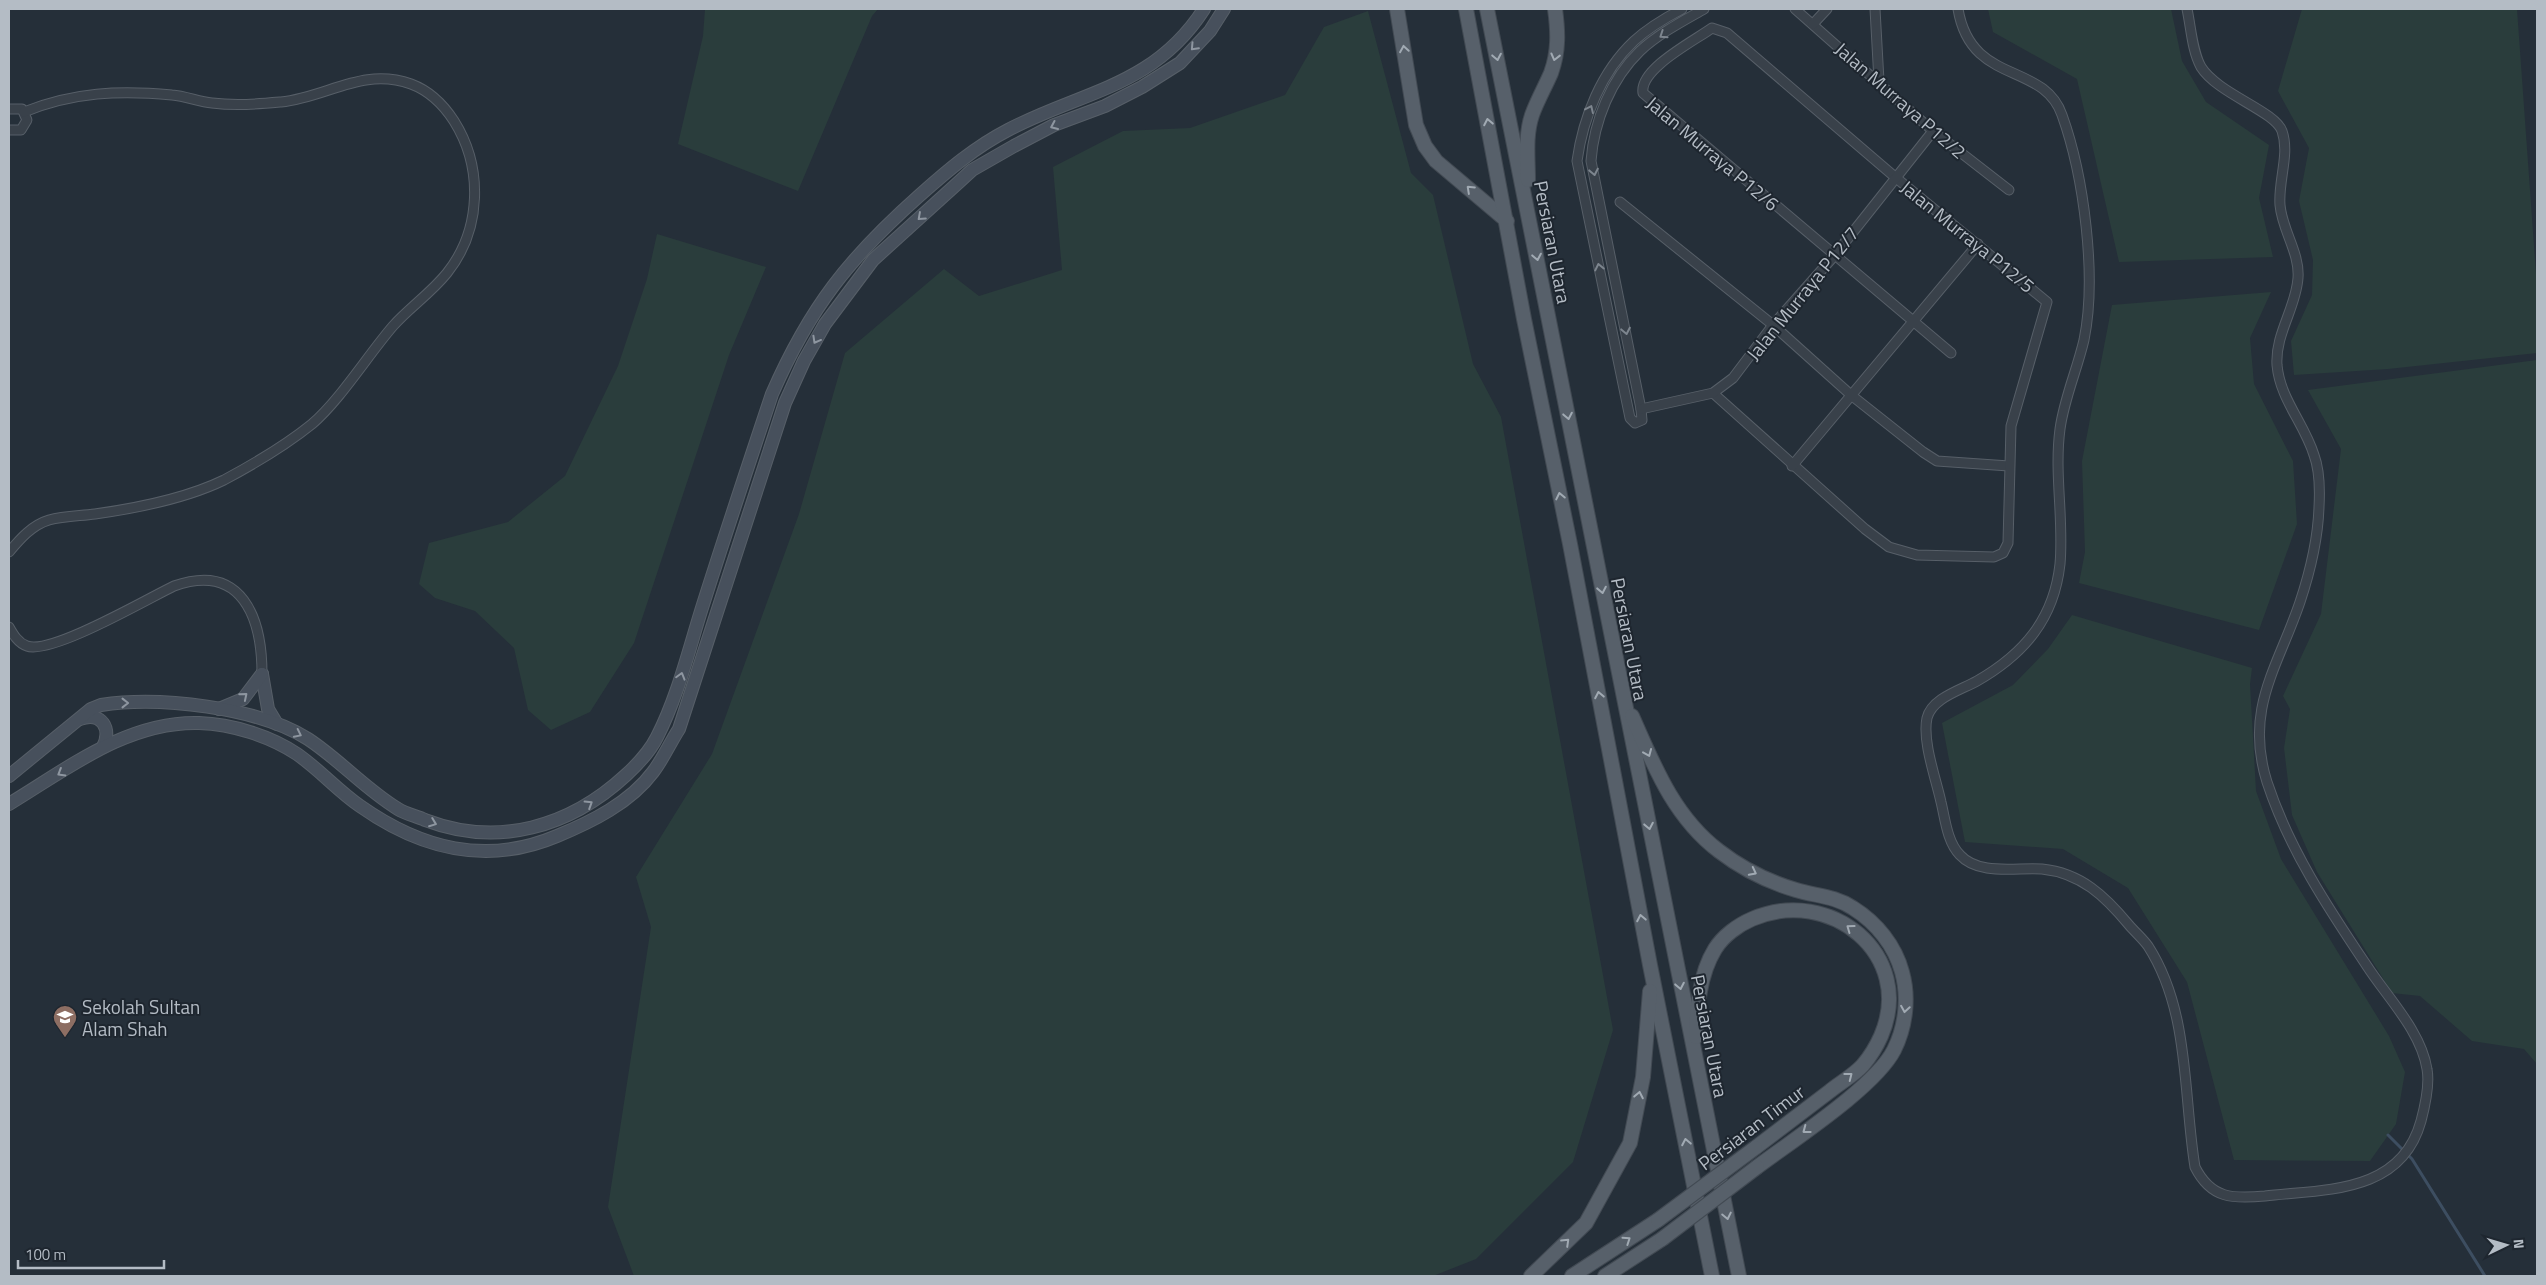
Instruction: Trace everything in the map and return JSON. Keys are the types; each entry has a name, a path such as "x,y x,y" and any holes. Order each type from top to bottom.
{"main road":[{"path":"1397,9 1416,126 1425,146 1436,161 1507,221"},
{"path":"1466,9 1650,966 1712,1276"},
{"name":"Persiaran Utara","path":"1487,9 1739,1276"},
{"path":"1527,209 1527,140 1532,116 1551,73 1557,52 1556,9"},
{"name":"Persiaran Timur","path":"1605,1276 1662,1239 1869,1082 1894,1050 1902,1027 1907,1001 1899,961 1887,940 1876,926 1852,907 1832,897 1798,891 1764,878 1719,851 1695,829 1661,782 1622,693"},
{"name":"Persiaran Timur","path":"1572,1276 1658,1220 1862,1066 1881,1037 1888,1010 1887,986 1882,964 1872,945 1839,920 1804,909 1784,909 1766,913 1747,921 1729,932 1715,950 1699,993 1696,1066"},
{"path":"1531,1276 1586,1223 1630,1143 1643,1077 1648,1026 1650,966"}],"street":[{"path":"9,776 91,710 111,704 186,704 264,718 277,724 306,738 337,760 369,789 400,810 461,831 480,834 546,824 581,809 606,794 635,766 657,739 679,683 772,394 791,352 833,284 860,251 963,158 1008,130 1132,77 1164,54 1194,24 1204,9"},
{"path":"9,804 103,747 160,727 198,723 236,728 275,742 296,754 359,806 398,830 435,845 458,850 479,852 525,847 587,824 624,800 652,774 679,729 785,404 804,362 826,324 873,260 972,170 1054,125 1105,106 1180,63 1210,31 1224,9"},
{"path":"1682,9 1655,24 1633,42 1610,71 1585,121 1577,161 1632,422 1639,423 1642,420 1641,409 1592,161 1593,141 1601,113 1625,68 1641,50 1704,9"},
{"name":"Jalan Murraya P12/2","path":"1795,9 1879,81 1933,131 2009,190"},
{"path":"1813,24 1827,9"},
{"path":"1875,9 1879,81"},
{"path":"1958,9 1960,20 1972,47 1994,65 2039,86 2053,98 2062,112 2078,178 2091,286 2084,339 2060,425 2057,456 2062,537 2058,584 2040,628 2024,646 1982,678 1934,705 1928,714 1927,737 1944,816 1951,840 1961,857 1987,868 2044,869 2069,875 2084,882 2111,904 2147,945 2169,992 2177,1020 2195,1167 2202,1180 2217,1193 2232,1197 2251,1197 2358,1185 2376,1178 2393,1167 2408,1149 2420,1124 2427,1087 2427,1068 2409,1028 2301,864 2267,782 2261,759 2258,734 2259,711 2301,600 2316,537 2319,475 2314,452 2284,393 2277,363 2280,336 2292,305 2298,274 2280,207 2284,135 2275,119 2220,87 2207,75 2199,63 2188,9"},
{"name":"Jalan Murraya P12/6","path":"1834,256 1650,102 1642,93 1645,79 1675,52 1712,28 1717,28 1727,33 1896,177"},
{"path":"9,552 28,532 48,520 97,514 188,494 223,480 264,457 312,424 396,322 425,298 448,272 467,238 474,198 474,173 469,151 448,111 434,97 420,88 388,78 357,81 307,98 240,106 209,103 177,95 122,93 71,96 24,112"},
{"path":"9,108 18,108 24,112 27,120 24,127 17,132 9,130"},
{"name":"Jalan Murraya P12/7","path":"1641,409 1713,393 1733,378 1772,325 1834,256 1933,131"},
{"name":"Jalan Murraya P12/5","path":"1896,177 2041,295 2047,302 2011,426 2008,466"},
{"path":"1620,202 1772,325 1852,395 1922,452 1937,461 2008,466 2008,543 2003,552 1994,557 1918,555 1889,546 1864,529 1713,393"},
{"path":"1792,466 1914,323 1978,244"},
{"path":"1834,256 1951,353"},
{"path":"9,627 19,642 28,647 59,643 174,586 190,581 216,582 242,598 255,619 262,653 262,674 268,709 277,724"},
{"path":"219,709 243,699 262,674"},
{"path":"80,719 88,716 96,717 103,722 107,729 107,738 103,747"}],"green space":[{"path":"705,9 878,9 872,16 798,191 678,144 703,36"},
{"path":"1988,9 2171,9 2182,61 2206,102 2269,145 2259,198 2273,257 2119,262 2077,79 1993,32"},
{"path":"2302,9 2517,9 2537,288 2537,353 2388,369 2294,375 2291,341 2312,295 2313,260 2299,201 2309,148 2278,91"},
{"path":"1368,11 1411,173 1433,195 1473,364 1501,417 1613,1030 1573,1162 1476,1259 1433,1276 634,1276 608,1207 651,927 636,877 712,754 799,514 845,353 944,269 979,296 1062,270 1053,167 1123,131 1190,128 1285,95 1324,27"},
{"path":"657,234 766,267 729,355 634,643 590,712 551,730 528,710 514,648 475,611 435,598 419,584 429,543 508,522 565,476 618,366 647,279"},
{"path":"2271,292 2250,338 2254,384 2293,461 2297,524 2259,630 2079,583 2085,552 2082,461 2112,305"},
{"path":"2537,360 2537,1064 2524,1049 2472,1041 2420,996 2392,993 2317,872 2292,815 2284,748 2290,709 2283,696 2321,614 2341,449 2308,390"},
{"path":"2072,615 2252,668 2250,684 2256,791 2281,859 2389,1036 2405,1072 2396,1124 2370,1161 2234,1160 2187,982 2128,888 2063,849 1965,842 1942,723 2013,685 2048,649"}],"waterway":[{"path":"2388,1135 2412,1159 2485,1276"}],"place":[{"name":"Sekolah Sultan Alam Shah","path":"65,1038"}]}
